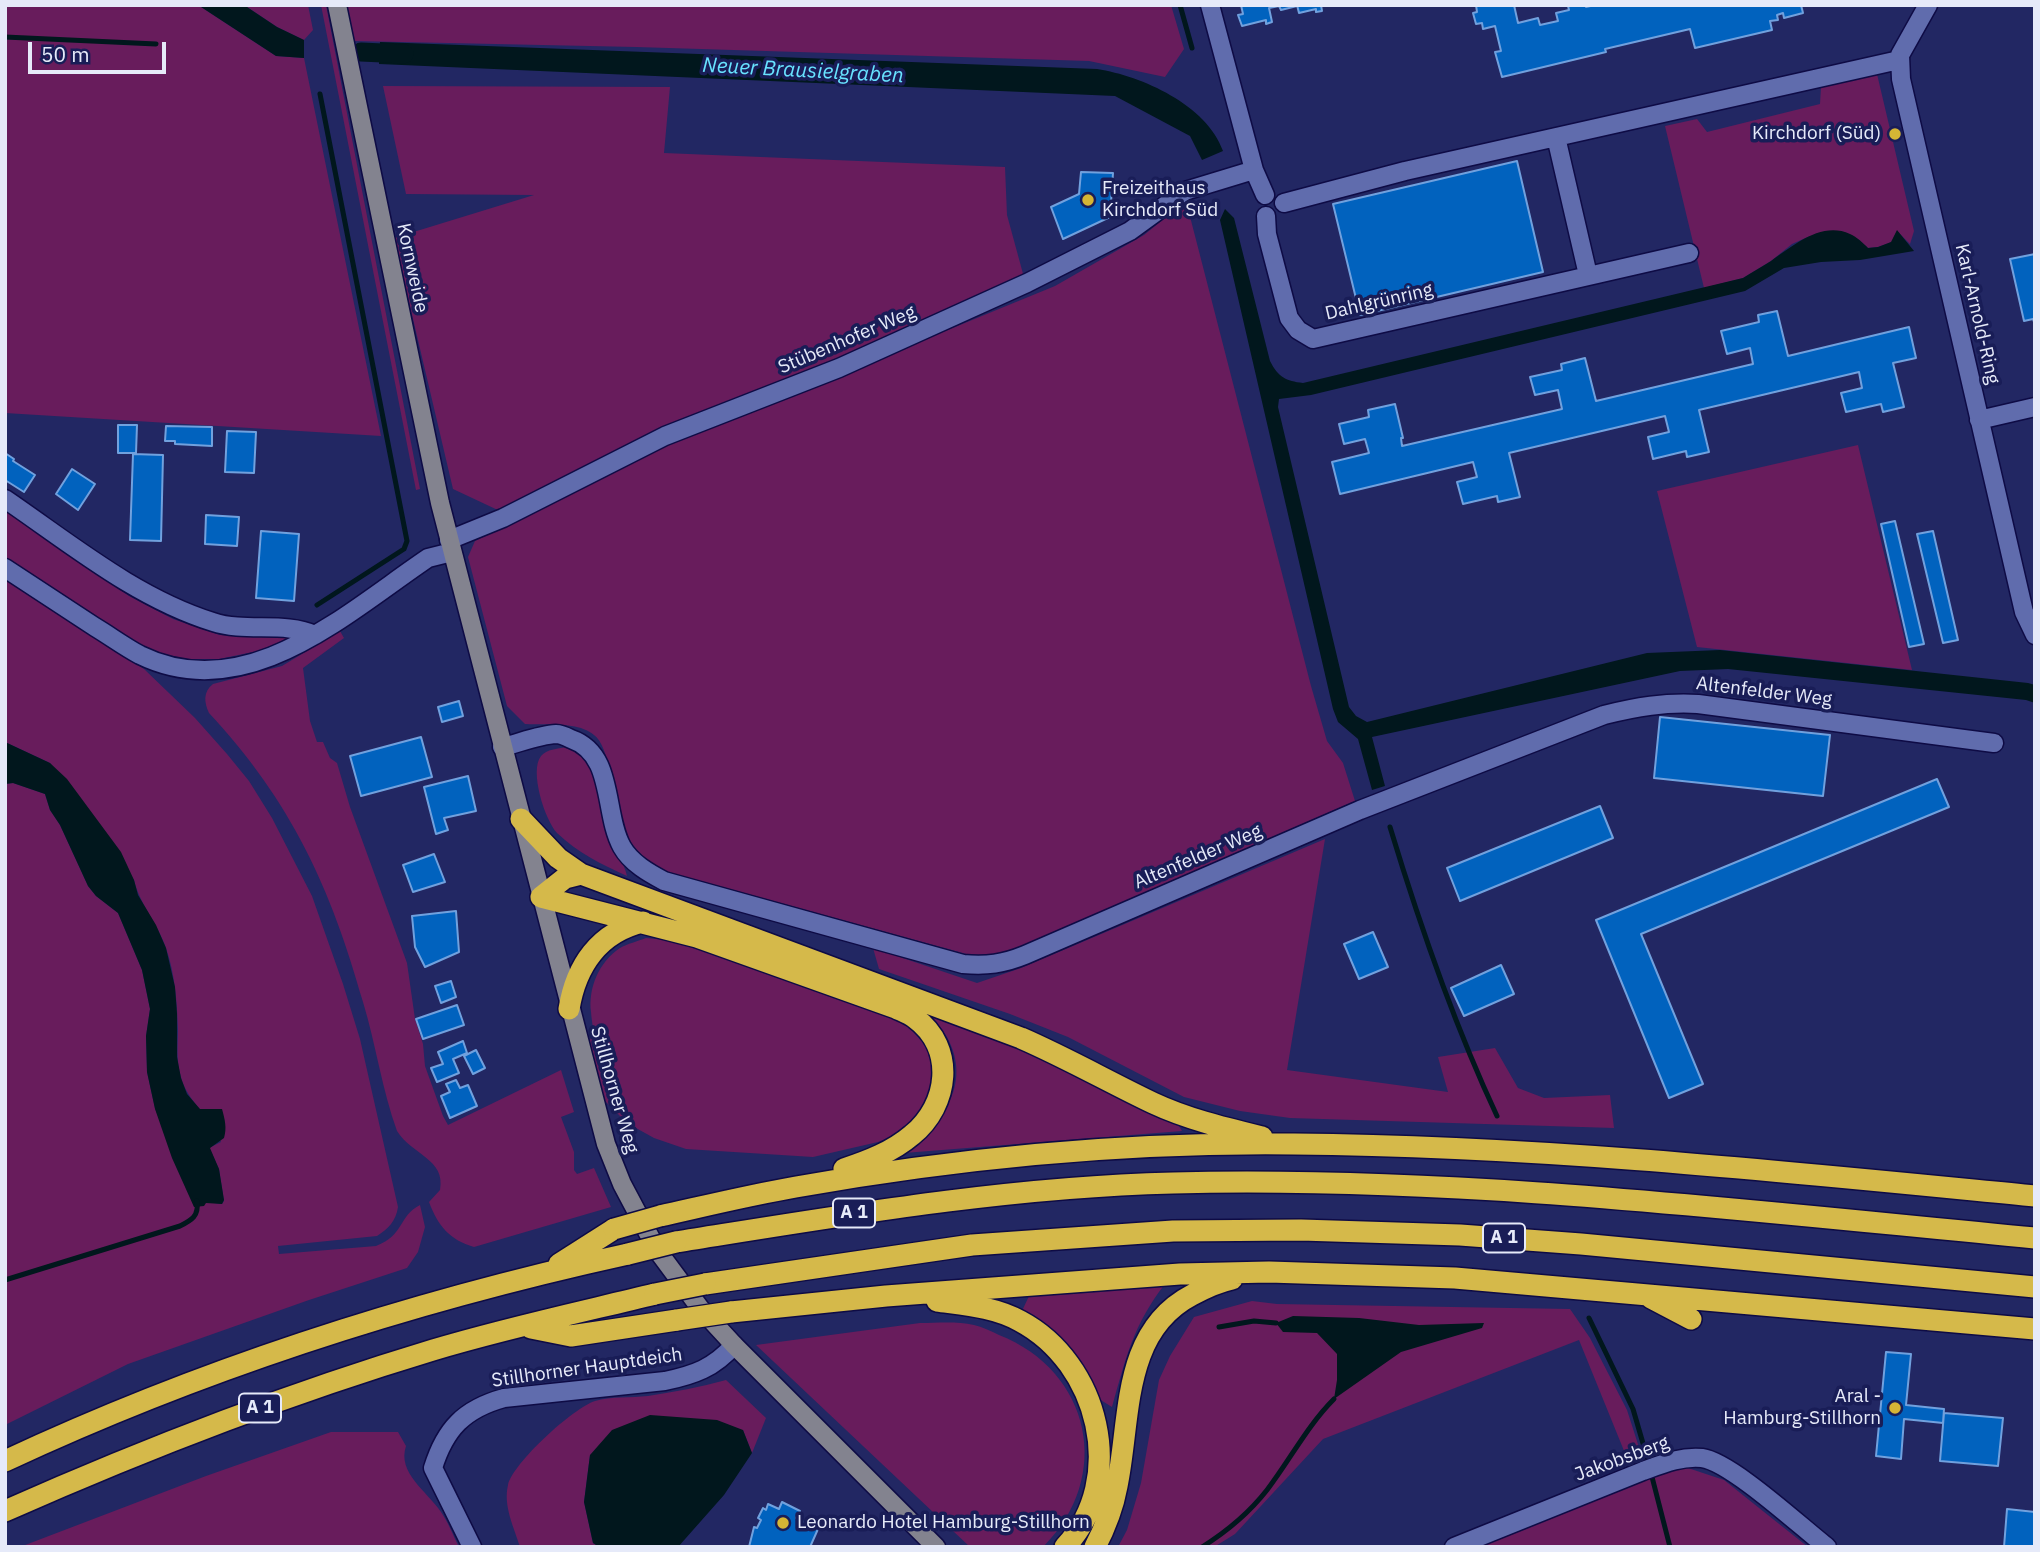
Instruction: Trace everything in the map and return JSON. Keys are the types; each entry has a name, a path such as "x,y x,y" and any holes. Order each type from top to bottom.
{"highway":[{"path":"521,819 558,858 582,874 1021,1038 1060,1055 1154,1104 1185,1116 1218,1127 1291,1144"},
{"path":"541,897 558,882 582,874"},
{"path":"541,897 697,937 896,1008 915,1018 930,1033 942,1052 942,1091 932,1113 914,1134 873,1159 792,1188"},
{"path":"569,1009 576,979 590,953 609,936 643,922"},
{"path":"548,1271 614,1228 792,1188 985,1160 1126,1149 1291,1144 1461,1148 1664,1160 2035,1196"},
{"path":"1664,1160 1704,1148"},
{"name":"A 1","path":"5,1461 165,1392 302,1342 548,1271 676,1242 877,1210 1034,1192 1169,1183 1298,1181 1459,1187 1577,1194 2035,1238"},
{"name":"A 1","path":"5,1511 151,1448 319,1387 522,1326 705,1284 972,1245 1173,1231 1301,1230 1460,1235 2035,1287"},
{"path":"1095,1547 1105,1528 1118,1485 1132,1377 1141,1351 1153,1329 1168,1310 1206,1287 1226,1280 1269,1272"},
{"path":"522,1326 571,1336 731,1312 887,1296 1181,1274 1269,1272 1455,1278 2035,1329"},
{"path":"1643,1293 1691,1319"},
{"path":"887,1296 968,1305 996,1311 1039,1333 1059,1351 1075,1372 1088,1394 1094,1416 1099,1443 1099,1468 1082,1523 1065,1547"}],"main road":[{"name":"Kornweide","path":"337,5 450,546"},
{"name":"Stillhorner Weg","path":"450,546 569,1009 606,1144 622,1184 674,1276 734,1345 936,1547"}],"street":[{"path":"1210,5 1254,170 1265,195"},
{"path":"1283,203 1405,171 1899,60 1928,5"},
{"name":"Karl-Arnold-Ring","path":"1899,60 1901,79 2024,612 2035,635"},
{"path":"1556,137 1588,275"},
{"name":"Stübenhofer Weg","path":"5,568 138,654 186,670 210,671 250,664 293,649 428,558 665,436 839,368 1027,283 1130,232 1185,191 1254,170"},
{"path":"1269,193 1279,195 1283,203 1284,208 1279,215 1266,216 1259,203 1269,193"},
{"name":"Dahlgrünring","path":"1266,216 1267,234 1289,318 1298,330 1313,339 1689,253"},
{"path":"1979,420 2035,407"},
{"path":"5,499 133,586 165,604 222,625 302,630 314,635"},
{"name":"Altenfelder Weg","path":"502,747 557,734 576,740 589,749 599,762 615,831 623,849 635,863 664,881 963,964 984,966 1003,964 1025,955 1360,810 1604,715 1636,707 1668,702 1698,704 1994,743"},
{"name":"Stillhorner Hauptdeich","path":"472,1547 433,1468 441,1443 468,1414 491,1401 504,1398 665,1381 689,1376 721,1360 734,1345"},
{"name":"Jakobsberg","path":"1454,1547 1665,1463 1701,1458 1731,1471 1827,1547"}],"shaded area":[{"path":"5,5 198,5 276,56 304,58 381,436 5,413"},
{"path":"244,5 308,5 313,30 304,40 277,27"},
{"path":"321,5 326,5 420,489 416,490"},
{"path":"347,5 1171,5 1184,49 1165,77 1089,61 354,41"},
{"path":"1877,74 1914,231 1910,244 1897,231 1892,242 1868,248 1859,240 1810,236 1792,244 1743,278 1704,288 1665,126 1697,119 1707,132 1820,104 1821,87"},
{"path":"383,86 670,87 664,153 1005,167 1007,215 1025,281 663,431 502,512 453,489 394,238 534,195 406,194"},
{"path":"1186,201 1311,686 1327,741 1343,763 1355,801 1020,947 981,958 668,872 639,852 623,827 606,757 597,738 587,731 570,726 525,724 507,706 468,557 475,541 670,444 1055,286 1144,235"},
{"path":"1858,445 1912,670 1697,647 1657,491"},
{"path":"5,507 129,596 173,619 220,635 285,635 287,639 258,651 219,659 187,659 149,650 5,559"},
{"path":"5,578 144,669 195,718 249,781 272,818 312,896 360,1039 398,1207 391,1224 377,1236 278,1246 279,1254 376,1246 392,1236 408,1214 420,1205 425,1227 418,1252 407,1268 128,1364 5,1425 5,784 13,783 45,794 50,810 60,825 88,886 118,913 142,970 150,1009 146,1036 147,1072 155,1108 194,1206 206,1202 222,1204 224,1201 219,1169 209,1148 221,1142 206,1109 200,1110 186,1090 179,1071 175,988 163,939 140,898 134,880 50,763 5,742"},
{"path":"340,631 344,638 303,668 310,721 317,742 323,742 330,758 337,763 350,807 407,963 425,1066 443,1116 448,1125 561,1070 574,1112 561,1117 574,1152 574,1170 577,1174 594,1168 611,1207 474,1247 446,1231 433,1211 429,1202 440,1190 438,1171 397,1131 351,960 322,884 285,813 238,746 209,713 205,701 207,690 213,684 282,666"},
{"path":"566,747 588,764 597,788 605,829 627,876 573,846 552,827 540,795 538,763 546,752"},
{"path":"1325,839 1287,1070 1448,1092 1438,1057 1495,1048 1518,1088 1544,1098 1610,1095 1614,1128 1290,1118 1240,1111 1184,1097 1068,1037 879,969 873,948 977,983 1021,968"},
{"path":"646,938 676,941 905,1023 926,1046 933,1070 931,1096 917,1117 902,1132 878,1142 813,1157 686,1149 654,1138 627,1123 604,1100 588,1044 593,1032 591,994 596,976 606,961 620,948"},
{"path":"927,1011 1060,1063 1176,1121 1182,1131 904,1153 941,1117 955,1087 954,1055 947,1037"},
{"path":"1165,1284 1138,1328 1126,1357 1112,1407 1099,1399 1067,1344 1022,1311 1029,1296"},
{"path":"1252,1301 1277,1304 1570,1309 1590,1338 1627,1410 1644,1463 1631,1468 1579,1340 1323,1439 1235,1534 1214,1547 1118,1547 1127,1530 1141,1483 1159,1380 1170,1356 1194,1317"},
{"path":"920,1323 967,1324 999,1335 1030,1352 1055,1373 1072,1399 1082,1428 1085,1459 1079,1489 1065,1519 1043,1547 970,1547 756,1345"},
{"path":"726,1380 766,1418 752,1453 743,1430 590,1455 584,1502 593,1543 599,1547 520,1547 508,1509 508,1485 512,1475 532,1451 559,1425 595,1401 641,1397"},
{"path":"331,1432 398,1432 406,1446 404,1456 409,1473 441,1512 459,1547 20,1547 206,1476"},
{"path":"1688,1468 1724,1480 1808,1547 1475,1547 1661,1472"}],"water":[{"path":"198,5 244,5 277,27 304,40 304,58 276,56"},
{"path":"380,42 1097,69 1133,78 1171,95 1203,120 1223,151 1202,160 1190,136 1115,96 379,64"},
{"path":"1225,209 1234,218 1270,361 1283,377 1303,383 1743,278 1798,242 1818,233 1839,231 1850,234 1868,248 1891,242 1897,230 1914,251 1784,268 1745,291 1311,395 1279,399 1278,407 1349,707 1356,716 1367,722 1647,653 1720,650 2028,683 2035,685 2035,703 1728,669 1680,671 1372,737 1385,786 1372,790 1358,739 1338,722 1333,709 1220,220"},
{"path":"5,742 50,763 67,779 121,852 138,895 156,925 166,948 175,987 177,1057 181,1078 187,1094 200,1109 222,1109 224,1117 224,1138 210,1148 219,1169 224,1200 222,1204 206,1203 204,1206 194,1207 172,1158 155,1109 147,1072 146,1036 150,1009 142,970 118,913 88,886 60,825 50,810 45,794 13,783 5,784"},
{"path":"1293,1316 1359,1318 1419,1325 1484,1323 1482,1328 1401,1352 1334,1399 1337,1354 1317,1333 1283,1332 1276,1323"},
{"path":"650,1415 717,1420 743,1430 752,1453 724,1495 678,1547 599,1547 593,1543 584,1502 590,1455 612,1430"}],"building":[{"path":"1241,5 1297,6 1281,10 1279,6 1269,8 1272,22 1266,24 1266,20 1242,26 1238,15 1243,14"},
{"path":"1297,5 1321,5 1322,11 1316,12 1316,9 1299,13"},
{"path":"1476,5 1514,5 1518,23 1538,18 1540,25 1558,21 1556,13 1569,10 1568,6 1572,5 1801,5 1803,13 1784,18 1783,13 1777,15 1778,20 1770,21 1772,30 1695,48 1690,29 1502,77 1495,52 1501,51 1495,26 1483,29 1482,23 1476,24 1473,13 1477,12"},
{"path":"1517,161 1543,272 1360,315 1333,204"},
{"name":"Freizeithaus Kirchdorf Süd","path":"1081,172 1113,173 1110,217 1063,239 1051,207 1079,194"},
{"path":"2035,254 2035,325 2033,319 2024,321 2010,259"},
{"path":"1777,311 1788,356 1909,327 1916,358 1893,363 1904,407 1883,412 1881,404 1846,412 1841,393 1862,388 1859,372 1699,410 1709,452 1687,457 1686,451 1653,459 1648,437 1669,432 1665,416 1509,453 1520,497 1498,502 1497,496 1463,504 1457,482 1477,477 1473,462 1340,494 1332,462 1369,453 1365,439 1344,444 1339,424 1369,417 1368,410 1395,404 1403,438 1402,446 1562,409 1558,390 1535,395 1530,377 1562,370 1561,364 1585,358 1596,401 1753,364 1750,348 1727,354 1721,331 1759,322 1758,315"},
{"path":"118,425 137,425 136,453 118,453"},
{"path":"166,426 212,427 212,446 165,441"},
{"path":"227,431 256,432 254,473 225,472"},
{"path":"5,453 35,475 24,492 5,480"},
{"path":"133,454 163,455 161,541 130,540"},
{"path":"72,469 95,484 78,510 56,494"},
{"path":"206,515 239,517 237,546 205,544"},
{"path":"1895,521 1924,644 1909,647 1881,524"},
{"path":"261,531 299,534 294,601 256,598"},
{"path":"1933,531 1958,640 1943,643 1917,534"},
{"path":"459,701 463,716 442,722 438,707"},
{"path":"1660,717 1830,735 1823,796 1654,778"},
{"path":"421,737 432,777 361,796 350,756"},
{"path":"468,776 476,811 444,818 448,830 436,834 424,787"},
{"path":"1937,779 1949,807 1641,934 1703,1084 1669,1098 1596,920"},
{"path":"1600,806 1613,838 1460,901 1447,868"},
{"path":"434,854 445,882 413,892 403,865"},
{"path":"456,911 459,952 425,967 415,947 412,916"},
{"path":"1373,932 1388,967 1359,979 1344,944"},
{"path":"1501,965 1514,994 1464,1016 1451,988"},
{"path":"451,981 456,997 441,1003 435,986"},
{"path":"457,1005 464,1025 423,1039 416,1019"},
{"path":"463,1041 467,1053 453,1059 459,1073 437,1082 431,1068 443,1064 438,1052"},
{"path":"476,1050 485,1068 473,1074 464,1056"},
{"path":"456,1080 460,1088 468,1085 477,1106 450,1118 441,1096 450,1092 446,1084"},
{"path":"1886,1352 1911,1354 1906,1405 1944,1409 1943,1423 1904,1419 1901,1459 1876,1456"},
{"path":"1944,1413 2003,1418 1998,1466 1940,1461"},
{"name":"Leonardo Hotel Hamburg-Stillhorn","path":"782,1502 800,1511 796,1518 818,1529 810,1547 749,1547 754,1527 757,1528 761,1520 758,1518 763,1508 766,1510 768,1504 779,1509"},
{"path":"2007,1509 2035,1512 2035,1547 2004,1547"}],"waterway":[{"path":"1180,5 1192,48"},
{"path":"5,37 156,44"},
{"name":"Neuer Brausielgraben","path":"361,52 404,54"},
{"path":"317,605 404,549 407,541 320,94"},
{"path":"1390,827 1438,973 1497,1116"},
{"path":"5,1280 180,1226 194,1217 197,1201"},
{"path":"1589,1318 1633,1409 1649,1464"},
{"path":"1219,1327 1254,1321 1276,1323"},
{"path":"1202,1547 1237,1522 1260,1498 1315,1420 1334,1399"},
{"path":"1651,1473 1670,1547"}],"place":[{"name":"Kirchdorf (Süd)","path":"1895,134"},
{"name":"Freizeithaus Kirchdorf Süd","path":"1088,200"},
{"name":"Aral - Hamburg-Stillhorn","path":"1895,1408"},
{"name":"Leonardo Hotel Hamburg-Stillhorn","path":"783,1523"}]}
